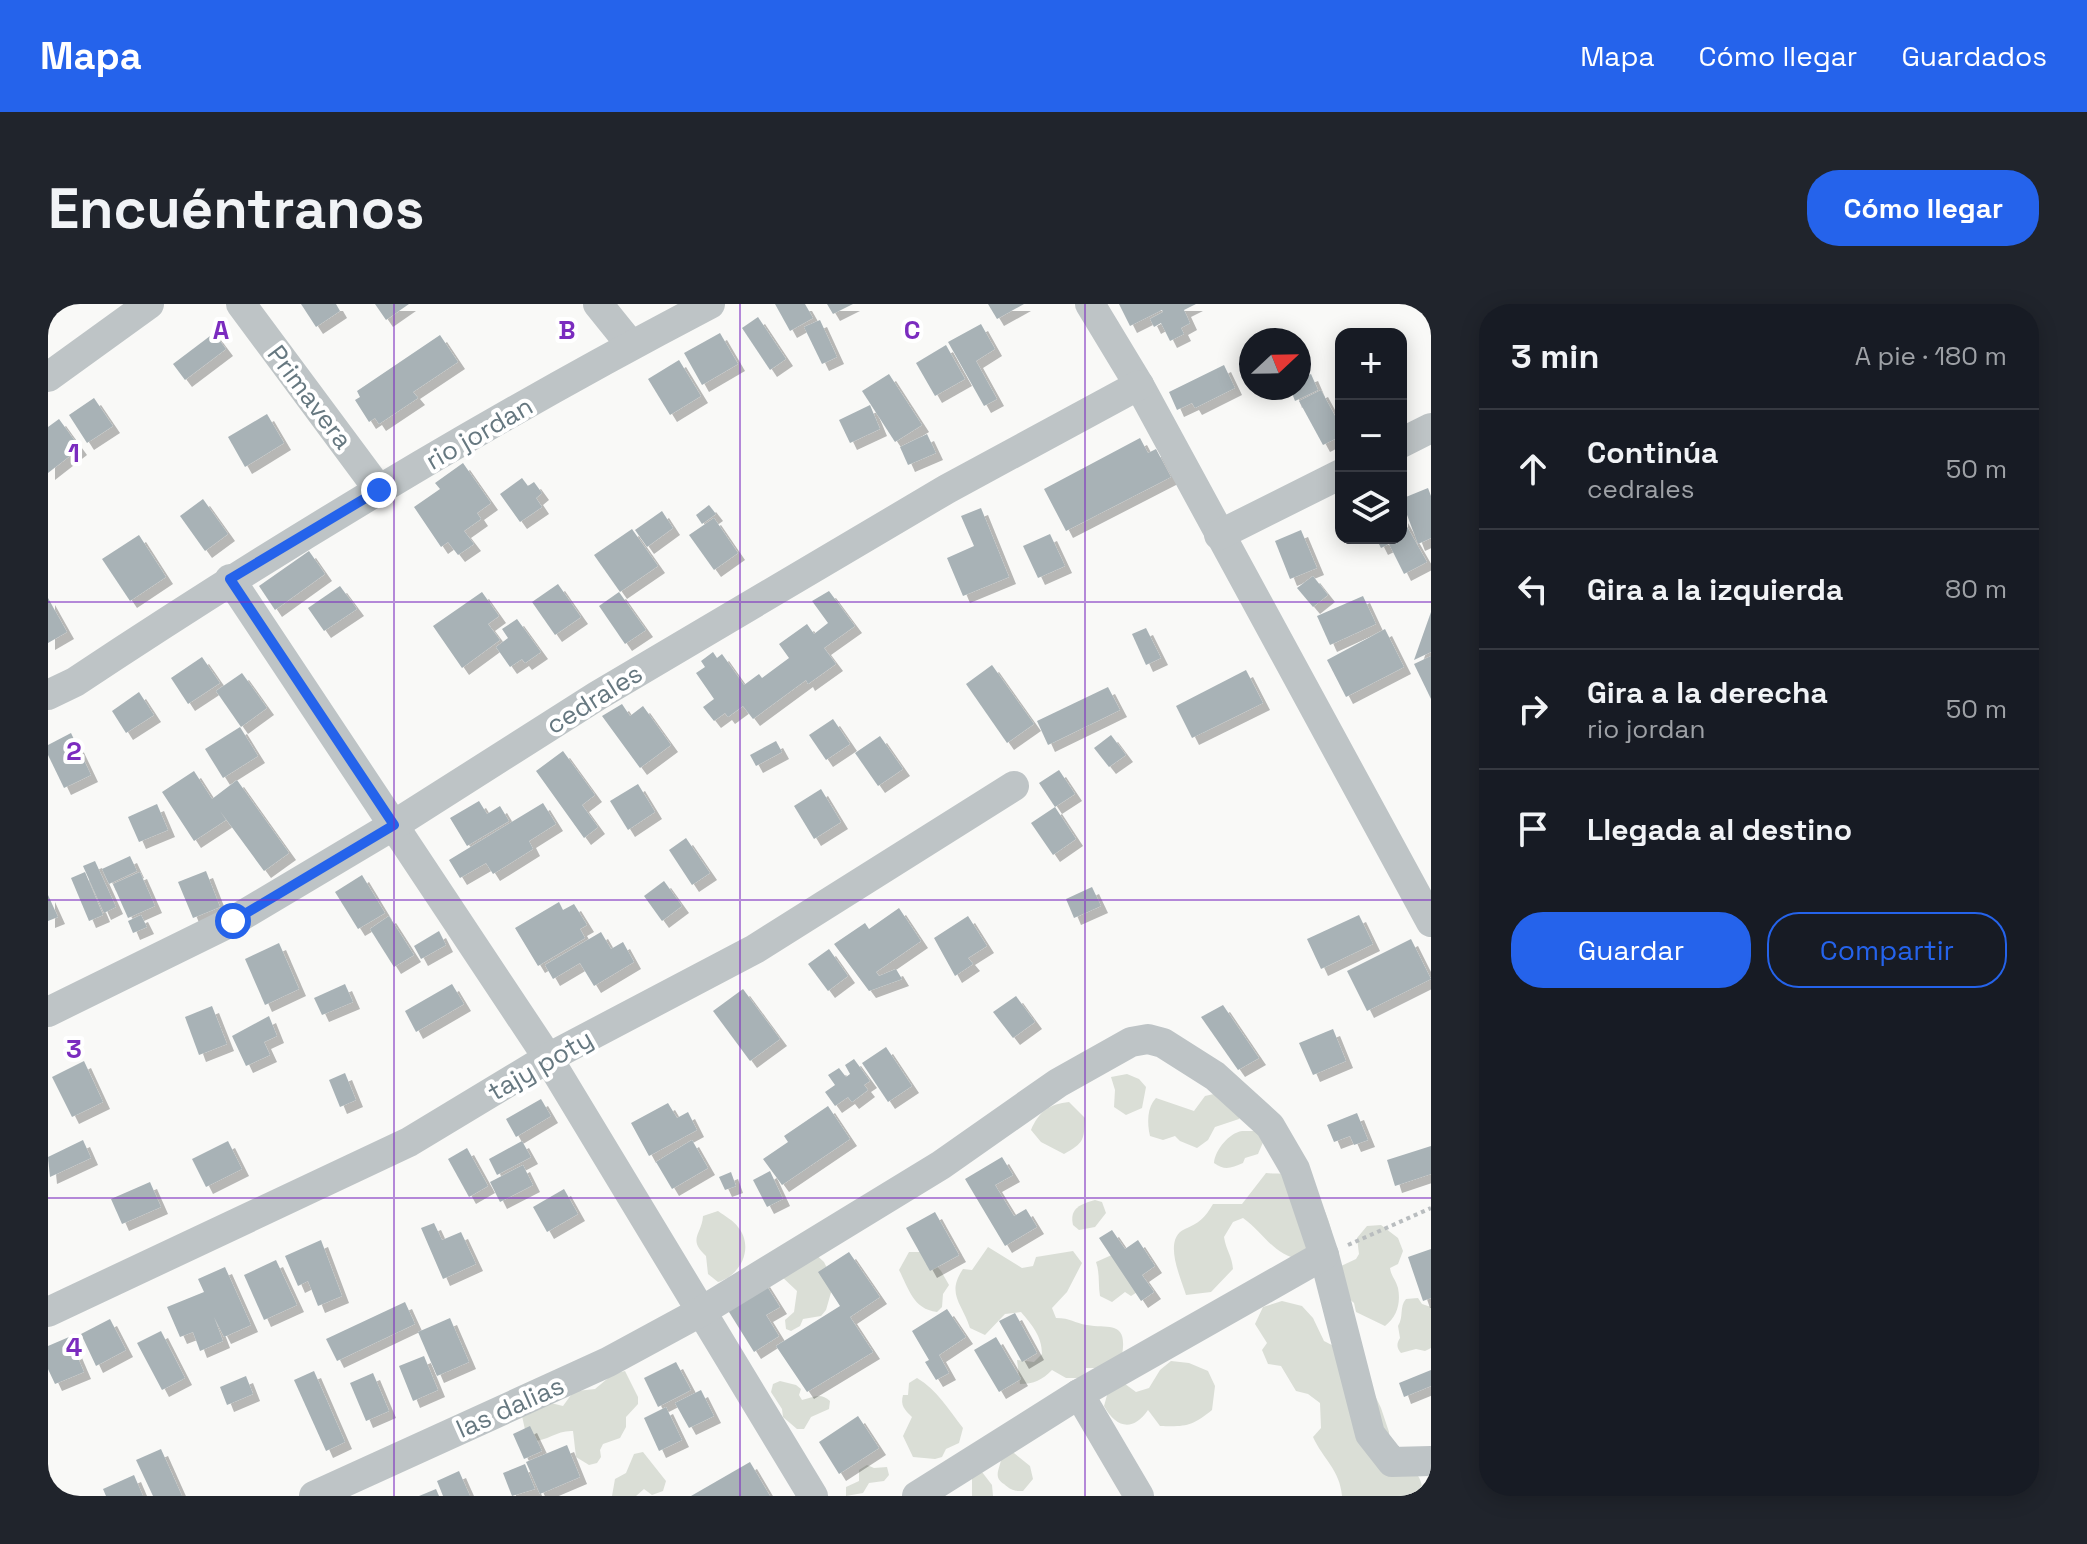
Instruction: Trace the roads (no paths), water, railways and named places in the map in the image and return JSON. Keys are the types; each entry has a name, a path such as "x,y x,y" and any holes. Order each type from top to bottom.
{"street":[{"path":"48,377 149,304"},
{"name":"Primavera","path":"241,304 379,490"},
{"path":"598,304 631,345"},
{"name":"rio jordan","path":"48,695 75,682 230,579 379,490 631,345 710,304"},
{"path":"1090,304 1139,385 1431,922"},
{"name":"cedrales","path":"48,1012 233,921 394,825 597,696 947,489 1139,385"},
{"path":"1407,440 1431,428"},
{"path":"1219,535 1335,477"},
{"path":"230,579 548,1058 813,1496"},
{"name":"tajy poty","path":"48,1312 409,1142 548,1058 755,949 1014,786"},
{"name":"las dalias","path":"314,1496 608,1362 702,1311 941,1165 1058,1083 1131,1042 1148,1039 1163,1043 1215,1076 1270,1126 1295,1169 1324,1255"},
{"path":"917,1496 1079,1394 1324,1255 1370,1434 1392,1462 1431,1461"},
{"path":"1079,1394 1139,1496"}]}
